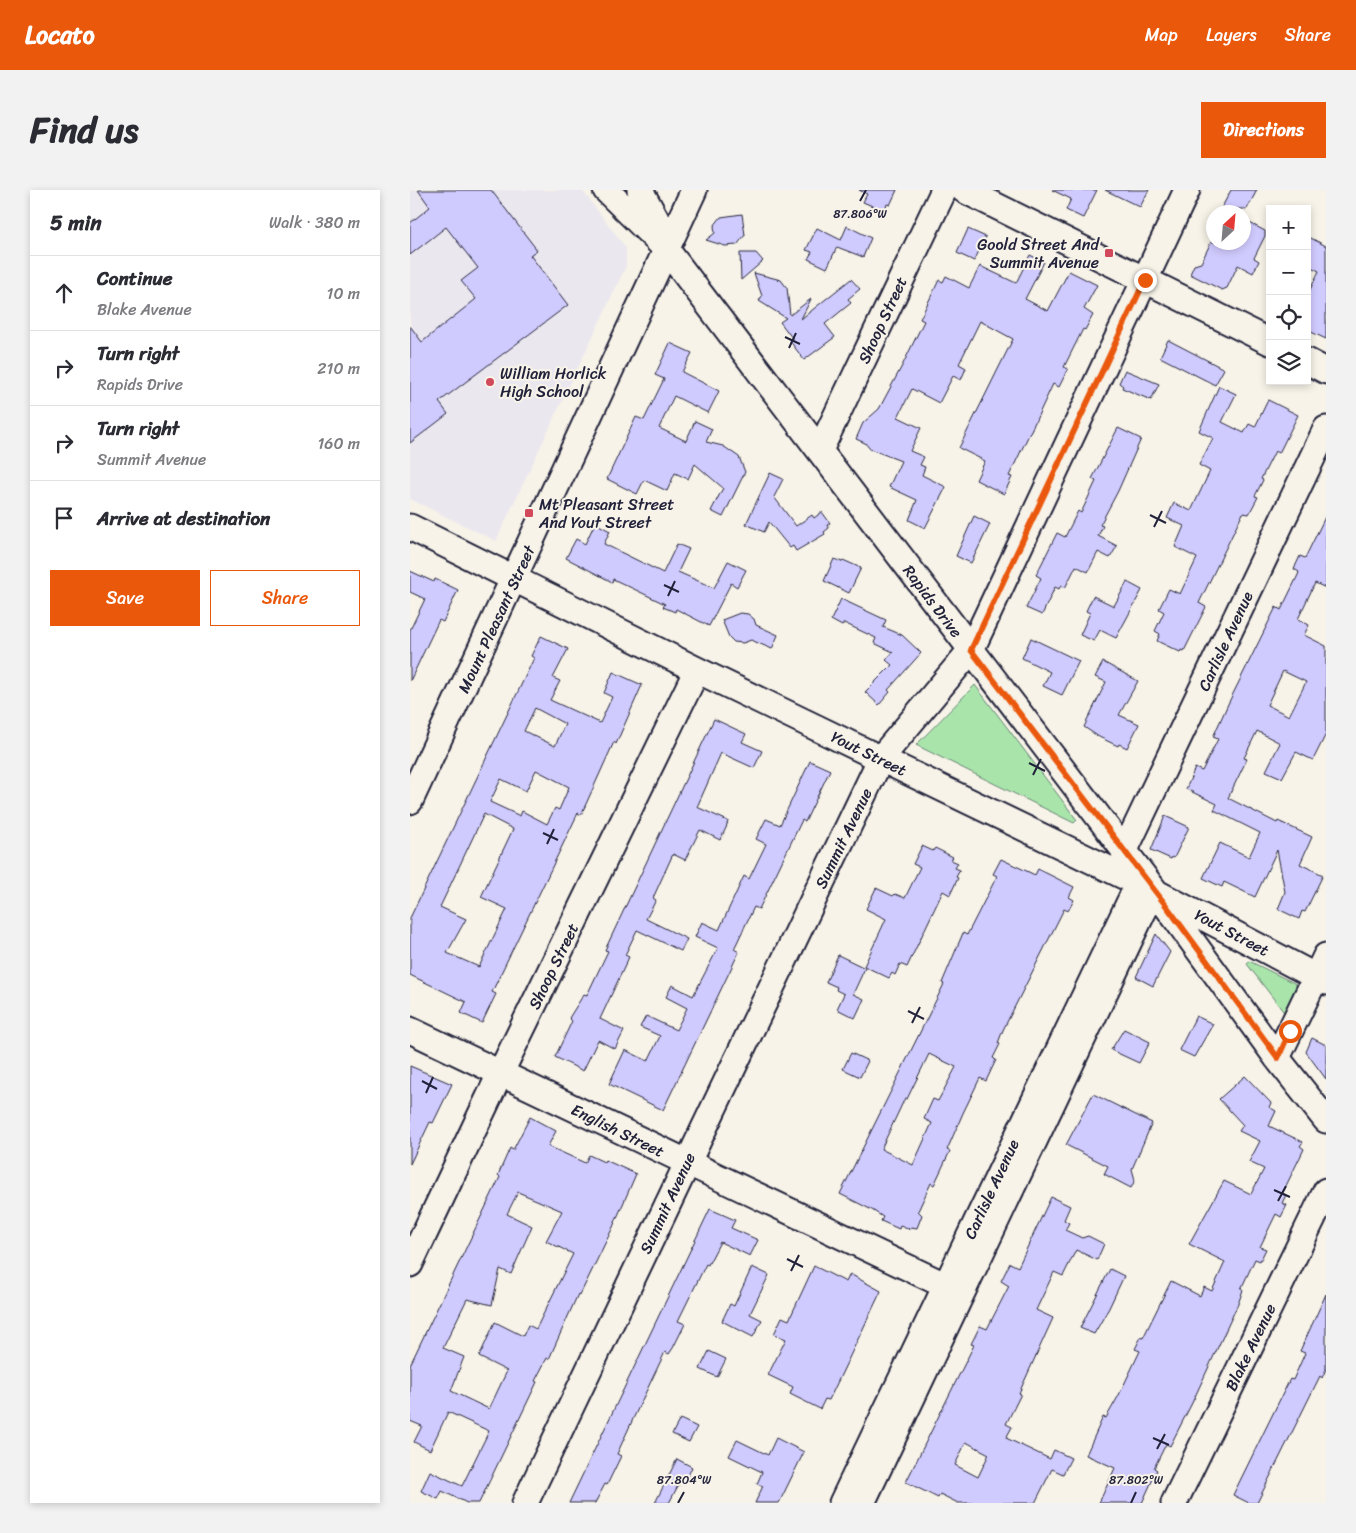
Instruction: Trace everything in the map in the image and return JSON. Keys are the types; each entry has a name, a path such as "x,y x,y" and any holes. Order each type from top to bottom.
{"street":[{"name":"Rapids Drive","path":"606,190 666,249 1124,852 1144,883 1174,916 1326,1120"},
{"name":"Rapids Drive","path":"640,190 656,219 666,249"},
{"name":"Mount Pleasant Street","path":"410,801 515,579 694,190"},
{"name":"Shoop Street","path":"820,450 944,190"},
{"path":"964,190 1266,340"},
{"name":"Summit Avenue","path":"525,1503 881,758 971,650 1187,190"},
{"path":"1311,363 1326,371"},
{"name":"Carlisle Avenue","path":"1124,852 1326,429"},
{"name":"Yout Street","path":"410,527 697,670 1144,883 1323,972"},
{"name":"Shoop Street","path":"410,1264 500,1074 697,670"},
{"name":"Carlisle Avenue","path":"857,1500 953,1290 1144,883"},
{"path":"1278,1058 1323,972"},
{"name":"English Street","path":"410,1030 953,1290"},
{"name":"Blake Avenue","path":"1174,1503 1326,1191"}],"shaded area":[{"name":"William Horlick High School","path":"410,190 582,190 626,248 626,266 496,541 410,499"}],"green space":[{"path":"975,685 1077,820 1074,823 916,745"},
{"path":"1249,961 1300,986 1286,1015 1247,964"}],"building":[{"path":"418,190 491,190 537,250 530,255 568,305 439,402 448,414 410,443 410,326 422,342 476,299 461,281 478,268 446,227 410,255 410,223 430,207"},
{"path":"859,190 897,190 890,205 887,204 884,211 863,202 867,194"},
{"path":"1052,190 1097,190 1083,218 1066,210 1071,199"},
{"path":"1105,190 1149,190 1140,207"},
{"path":"1231,190 1257,190 1249,205 1223,205"},
{"path":"742,214 745,235 737,245 725,246 706,240 715,233 714,226 721,217"},
{"path":"1251,224 1265,231 1265,236 1254,258 1259,261 1253,273 1238,265 1227,288 1222,290 1190,274 1194,265 1201,263 1207,250 1251,250"},
{"path":"847,226 871,238 863,257 837,247 827,268 808,259 812,252 806,250 817,228 841,240"},
{"path":"968,229 986,237 974,261 957,253"},
{"path":"1311,238 1326,246 1326,339 1311,332 1311,288 1319,271 1311,267"},
{"path":"740,253 756,253 763,261 741,280"},
{"path":"1030,255 1044,262 1025,299 1048,311 1069,271 1097,285 1084,309 1093,315 1085,330 1083,329 1064,367 1068,369 1059,387 1053,384 1009,476 1012,477 1004,494 976,480 985,461 959,448 1013,339 980,321 959,364 966,368 961,380 953,376 939,403 912,389 898,417 921,428 910,451 924,457 920,465 925,467 922,475 946,487 925,528 909,520 917,500 889,487 901,461 870,449 865,443 856,439 863,423 879,409 902,366 924,321 920,319 939,280 943,282 946,276 969,288 980,266 1016,283"},
{"path":"754,273 781,280 787,288 790,315 811,299 801,319 851,279 860,289 848,299 851,303 825,324 835,337 804,360 790,341 793,339 780,322 786,318 759,301 762,296"},
{"path":"1168,340 1224,369 1215,385 1160,357"},
{"path":"670,343 692,353 682,372 719,391 708,413 674,396 659,428 686,441 695,421 712,429 706,442 723,446 739,457 745,472 723,517 711,511 723,488 695,464 688,479 675,473 667,491 644,480 637,494 607,479 636,417 644,420 664,379 655,375"},
{"path":"1125,370 1159,384 1151,400 1122,388 1123,386 1119,383"},
{"path":"1219,386 1236,394 1222,422 1244,433 1249,424 1255,427 1268,400 1298,415 1279,453 1275,451 1261,479 1263,480 1255,496 1258,497 1249,514 1243,513 1199,603 1206,607 1184,651 1181,650 1180,652 1157,641 1160,634 1155,631 1164,612 1159,609 1169,589 1180,594 1197,558 1175,547 1184,526 1167,518 1174,503 1191,511 1210,471 1199,465 1213,438 1199,431"},
{"path":"1118,428 1141,439 1118,491 1100,525 1103,526 1098,536 1117,546 1110,558 1098,552 1088,572 1076,566 1065,588 1061,585 1059,589 1055,587 1042,615 1026,608 1041,578 1036,575 1057,533 1065,537 1078,511 1081,513 1096,481 1092,479"},
{"path":"770,473 783,479 774,497 796,526 812,515 814,518 822,512 830,523 827,525 829,528 824,532 825,534 796,551 793,546 790,548 769,522 764,532 746,524"},
{"path":"1326,515 1326,588 1315,583 1298,619 1309,625 1304,635 1326,646 1326,734 1313,760 1296,752 1282,778 1266,771 1280,743 1257,731 1244,758 1247,759 1228,798 1277,823 1278,821 1312,837 1300,864 1323,875 1305,912 1302,911 1299,919 1278,909 1285,892 1277,850 1255,897 1224,882 1222,887 1203,878 1220,843 1249,857 1260,833 1214,810 1217,804 1186,789 1195,768 1202,771 1218,739 1213,737 1228,704 1276,607 1281,610 1298,575 1299,572 1294,569 1300,556 1305,558","holes":["1283,671 1306,682 1289,716 1267,705"]},
{"path":"974,516 990,524 971,563 956,556"},
{"path":"595,523 610,531 604,544 663,573 677,544 689,549 678,572 714,588 728,561 746,570 737,587 731,583 709,626 676,609 675,612 663,607 665,604 613,579 612,582 566,558 576,539 585,544"},
{"path":"834,559 842,562 843,560 861,568 849,593 824,581"},
{"path":"410,571 434,582 435,579 458,590 443,622 439,620 410,681 410,630 425,599 410,592"},
{"path":"1127,582 1142,590 1116,638 1100,630 1094,641 1080,635 1090,613 1086,611 1093,596 1114,606"},
{"path":"841,599 886,620 883,627 902,635 921,653 888,690 890,692 879,705 865,692 892,665 886,660 893,652 874,643 876,638 844,623 842,626 831,620"},
{"path":"740,613 748,614 754,619 756,625 778,635 772,649 751,640 743,643 734,642 729,637 722,620"},
{"path":"541,636 568,649 553,678 560,681 550,700 600,723 612,697 604,693 613,672 642,685 616,744 614,742 581,815 578,813 492,992 496,994 482,1023 461,1013 466,1002 410,975 410,918 534,658 531,656","holes":["535,708 565,724 555,746 524,731","536,770 569,787 559,810 555,808 547,824 522,811 520,816 490,802 501,779 526,791","484,814 513,829 481,897 507,909 479,967 447,953 466,919 440,907"]},
{"path":"1031,638 1079,661 1062,695 1043,686 1050,672 1022,658"},
{"path":"1103,662 1138,681 1119,715 1139,724 1127,748 1099,737 1084,727 1106,682 1095,677"},
{"path":"714,719 746,734 742,742 762,751 754,768 721,753 697,807 728,821 726,828 720,840 700,830 685,860 673,854 653,898 656,900 646,919 687,939 681,951 637,930 625,955 629,957 600,1019 624,1031 615,1049 598,1040 583,1071 555,1057 572,1021 569,1018 584,994 587,995 608,951 605,950"},
{"path":"810,761 830,770 805,822 802,820 759,909 754,907 734,949 739,952 663,1110 609,1084 625,1050 648,1061 660,1036 640,1027 646,1016 676,1030 687,1008 666,997 672,985 693,996 718,948 695,937 702,922 719,930 744,876 749,879 766,844 756,839 766,819 780,825"},
{"path":"1165,816 1189,827 1174,858 1172,857 1171,859 1151,850"},
{"path":"922,846 933,851 935,848 953,857 951,860 958,863 955,868 960,870 956,877 958,878 950,895 943,891 907,967 900,964 895,975 892,973 889,978 864,966 886,919 866,909 876,888 893,896 895,894 905,898 920,867 913,864"},
{"path":"1001,859 1035,875 1038,869 1074,887 1069,897 1074,900 1068,911 1064,909 1003,1030 998,1043 1000,1044 993,1058 996,1060 986,1081 980,1078 963,1113 947,1150 950,1151 934,1185 931,1183 918,1211 922,1215 917,1228 911,1227 910,1229 900,1225 899,1229 881,1221 883,1217 872,1210 840,1194 944,984 942,983 963,933 967,935 997,876 993,874","holes":["929,1054 956,1067 938,1101 933,1099 924,1119 932,1123 913,1165 881,1149 905,1098 907,1099"]},
{"path":"1156,934 1170,952 1153,986 1136,977"},
{"path":"838,955 865,968 853,994 864,999 855,1018 837,1009 844,994 836,990 837,987 826,982"},
{"path":"1196,1016 1213,1024 1194,1057 1179,1050"},
{"path":"1124,1029 1150,1042 1139,1063 1111,1050"},
{"path":"1312,1038 1326,1045 1326,1079 1306,1052"},
{"path":"851,1053 868,1061 860,1077 843,1069"},
{"path":"410,1066 452,1084 433,1123 430,1122 410,1164"},
{"path":"1245,1076 1271,1103 1269,1107 1276,1111 1269,1126 1303,1142 1300,1146 1304,1149 1282,1194 1286,1195 1282,1203 1287,1205 1281,1217 1276,1214 1260,1247 1266,1249 1260,1261 1255,1259 1241,1289 1243,1290 1238,1304 1192,1403 1170,1446 1166,1444 1154,1468 1157,1470 1142,1503 1099,1503 1115,1468 1086,1455 1103,1417 1106,1418 1119,1395 1140,1351 1135,1349 1141,1337 1143,1338 1171,1281 1200,1296 1204,1287 1212,1291 1225,1262 1189,1244 1224,1181 1251,1194 1264,1169 1249,1162 1260,1141 1239,1131 1243,1125 1219,1099"},
{"path":"1093,1094 1152,1123 1132,1169 1135,1180 1131,1188 1104,1174 1108,1166 1066,1145"},
{"path":"530,1117 556,1131 548,1146 585,1163 589,1155 636,1174 613,1227 580,1295 578,1294 549,1359 547,1358 535,1381 537,1382 479,1503 467,1503 442,1491 438,1499 421,1491 430,1471 462,1486 489,1431 448,1412 430,1450 414,1442 422,1426 410,1421 410,1365 500,1177 498,1175 510,1148 513,1150","holes":["518,1192 562,1211 546,1241 573,1254 536,1329 528,1325 523,1336 495,1322 479,1357 507,1371 489,1409 451,1391 464,1357 443,1348 467,1299 492,1305 500,1269 511,1274 532,1226 507,1214"]},
{"path":"1051,1197 1070,1206 1064,1220 1069,1223 1065,1230 1082,1238 1088,1236 1104,1244 1097,1260 1076,1250 1063,1276 1054,1272 1036,1310 1053,1318 1019,1393 1021,1394 1006,1424 1012,1427 1006,1438 1050,1459 1054,1450 1071,1458 1063,1474 1052,1469 1035,1503 958,1503 940,1494 938,1498 906,1482 974,1345 971,1344 980,1326 987,1329 1009,1286 1001,1281 1010,1263 1018,1267","holes":["966,1442 989,1454 978,1477 955,1465"]},
{"path":"710,1209 735,1220 731,1228 758,1240 750,1256 720,1242 708,1265 706,1264 678,1321 685,1324 669,1354 665,1352 617,1454 621,1456 607,1485 605,1484 595,1503 569,1503"},
{"path":"814,1266 846,1282 850,1274 881,1291 829,1400 825,1399 820,1409 790,1394 793,1387 768,1375 786,1339 774,1334 782,1317 789,1320"},
{"path":"752,1267 769,1275 750,1314 762,1320 753,1337 722,1321 730,1304 734,1306"},
{"path":"1110,1269 1124,1276 1094,1334 1080,1328"},
{"path":"1326,1294 1326,1369 1322,1378 1320,1376 1257,1503 1249,1503 1233,1495 1290,1379 1293,1380 1305,1353 1300,1351"},
{"path":"709,1351 726,1359 717,1377 700,1369"},
{"path":"680,1419 697,1427 689,1442 672,1434"},
{"path":"776,1438 804,1452 779,1503 755,1503 763,1486 757,1484 762,1472 729,1456 737,1440 768,1455"},
{"path":"677,1459 692,1467 684,1484 680,1482 669,1503 655,1503"}],"place":[{"name":"Goold Street And Summit Avenue","path":"1109,253"},
{"name":"William Horlick High School","path":"490,382"},
{"name":"Mt Pleasant Street And Yout Street","path":"529,513"}],"route":[{"path":"1145,280 971,650 1153,891 1168,908 1278,1058 1290,1031"}]}
